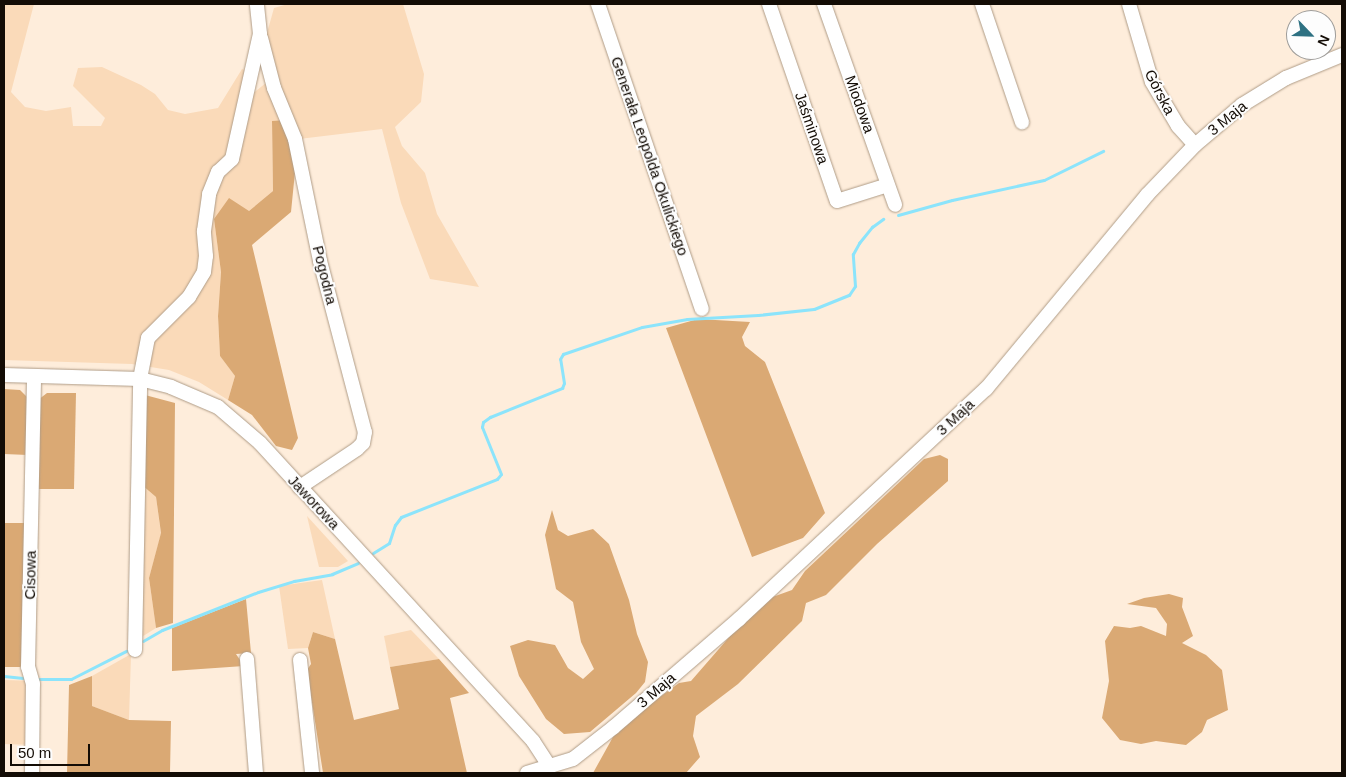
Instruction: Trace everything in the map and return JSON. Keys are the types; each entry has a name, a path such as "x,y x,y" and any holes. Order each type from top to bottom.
{"street":[{"path":"134,650 140,379 148,338 189,297 204,272 206,256 204,231 209,194 218,172 232,159 260,34 258,4"},
{"name":"Generała Leopolda Okulickiego","path":"598,4 702,309"},
{"name":"Jaśminowa","path":"769,4 838,202 888,185"},
{"name":"Miodowa","path":"824,4 896,204"},
{"path":"982,4 1022,122"},
{"name":"Górska","path":"1129,4 1152,82 1178,126 1195,145"},
{"name":"Pogodna","path":"260,34 274,88 296,139 320,261 366,432 363,443 357,449 300,487"},
{"name":"3 Maja","path":"528,773 573,759 583,753 739,619 986,388 1147,195 1195,145 1242,104 1286,78 1342,55"},
{"name":"Jaworowa","path":"4,375 140,379 171,387 218,407 260,443 533,741 550,767"},
{"name":"Cisowa","path":"32,773 33,684 28,667 34,376"},
{"path":"247,659 256,773"},
{"path":"300,660 312,773"}],"shaded area":[{"path":"4,4 34,4 11,92 25,107 46,111 71,107 73,126 101,126 105,118 73,86 78,68 102,67 141,85 155,94 168,110 185,114 218,108 242,69 249,72 251,95 271,79 267,33 274,8 288,4 403,4 424,74 421,102 395,127 402,146 425,173 437,214 479,287 430,279 401,203 382,129 299,139 272,122 273,191 249,211 214,219 221,272 218,316 220,356 235,376 228,400 199,382 169,370 132,364 4,360"},
{"path":"288,120 295,172 291,212 252,245 298,438 292,450 276,446 252,415 228,400 235,376 220,356 218,316 221,272 214,219 229,198 249,211 273,191 272,121"},
{"path":"698,319 750,322 742,337 745,346 765,362 825,513 803,538 752,557 666,328"},
{"path":"4,389 20,390 28,398 28,455 4,454"},
{"path":"47,393 76,393 74,489 37,489 38,400"},
{"path":"145,395 175,403 173,623 156,628 149,578 161,533 156,497 142,485"},
{"path":"940,455 948,459 948,481 877,544 826,595 806,603 802,621 738,684 696,716 693,736 700,757 686,773 593,773 618,728 679,683 691,681 731,635 767,599 792,590 805,571 924,459"},
{"path":"142,485 156,497 161,534 149,578 156,628 140,638"},
{"path":"552,510 558,530 568,536 593,529 609,544 629,600 637,634 648,662 645,682 636,693 590,732 564,734 546,719 519,676 510,646 528,640 555,645 568,668 583,679 594,669 581,642 573,602 556,589 545,535"},
{"path":"307,516 348,561 338,567 319,567"},
{"path":"4,523 27,523 24,664 20,667 4,667"},
{"path":"322,580 335,639 313,632 308,648 288,649 279,586"},
{"path":"1169,594 1183,598 1182,607 1193,636 1182,643 1206,655 1222,670 1228,710 1207,720 1202,732 1186,745 1156,741 1141,744 1120,740 1102,718 1109,681 1105,641 1114,626 1130,628 1141,626 1166,636 1167,624 1156,608 1127,604 1144,598"},
{"path":"246,599 251,653 236,654 244,666 172,671 172,628"},
{"path":"411,630 439,659 390,667 384,636"},
{"path":"313,632 335,639 354,720 399,709 390,667 439,659 469,693 450,698 467,773 323,773 307,670 311,664 308,648"},
{"path":"131,654 129,720 92,706 92,676"},
{"path":"92,676 92,706 129,720 171,721 170,773 67,773 69,685"},
{"path":"4,680 29,681 27,745 4,744"}],"waterway":[{"path":"898,215 952,200 1044,180 1103,151"},
{"path":"373,553 389,543 395,525 401,517 497,479 501,474 482,427 483,422 490,417 562,388 564,383 560,359 563,354 642,327 687,319 758,315 814,309 849,295 855,286 853,254 872,227 883,219"},
{"path":"143,641 162,630 258,592 294,581 332,574 358,563"},
{"path":"39,679 71,679 126,651"},
{"path":"4,676 23,678"}]}
